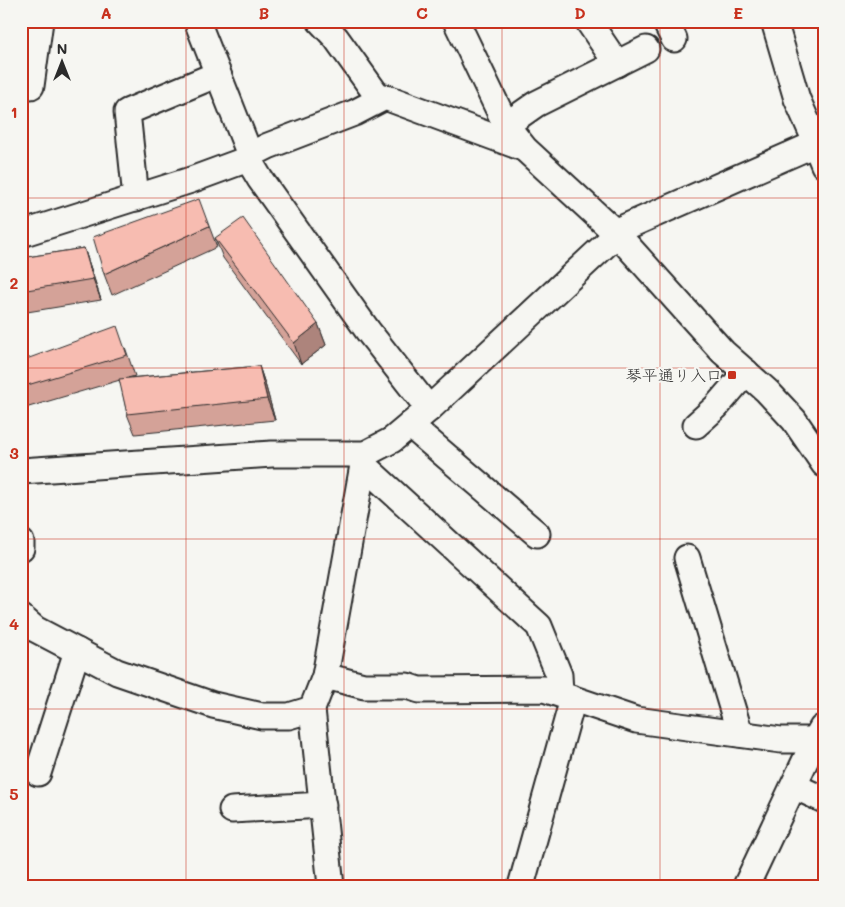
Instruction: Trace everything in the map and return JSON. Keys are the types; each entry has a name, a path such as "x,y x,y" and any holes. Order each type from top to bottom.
{"street":[{"path":"31,86 40,21"},
{"path":"197,21 249,157 265,187 368,331 429,409"},
{"path":"320,21 336,38 380,98"},
{"path":"456,21 506,125 525,149 616,233 723,352 794,420 824,464"},
{"path":"588,21 617,64"},
{"path":"21,471 272,454 364,459 392,440 429,409 616,233 820,148 797,99 774,21"},
{"path":"506,125 536,104 646,49"},
{"path":"136,198 127,112 218,74"},
{"path":"21,234 136,198 249,157 354,113 385,97 525,149"},
{"path":"696,425 716,407 746,372"},
{"path":"410,425 536,534"},
{"path":"331,886 312,709 325,676 364,459"},
{"path":"364,459 539,626 559,675 566,696 521,886"},
{"path":"687,558 740,734"},
{"path":"21,617 34,629 117,672 213,705 262,716 289,716 312,709"},
{"path":"38,773 77,651"},
{"path":"325,676 364,686 407,686 419,690 544,689 636,720 781,740 819,733"},
{"path":"746,886 819,733"},
{"path":"794,786 824,800"},
{"path":"232,810 323,805"}],"building":[{"path":"199,199 209,226 104,274 93,237"},
{"path":"243,218 318,324 294,343 215,238"},
{"path":"84,248 93,279 21,291 21,258"},
{"path":"117,326 127,355 21,387 21,361"},
{"path":"259,366 267,399 127,414 119,379"}],"place":[{"name":"琴平通り入口","path":"732,375"}]}
